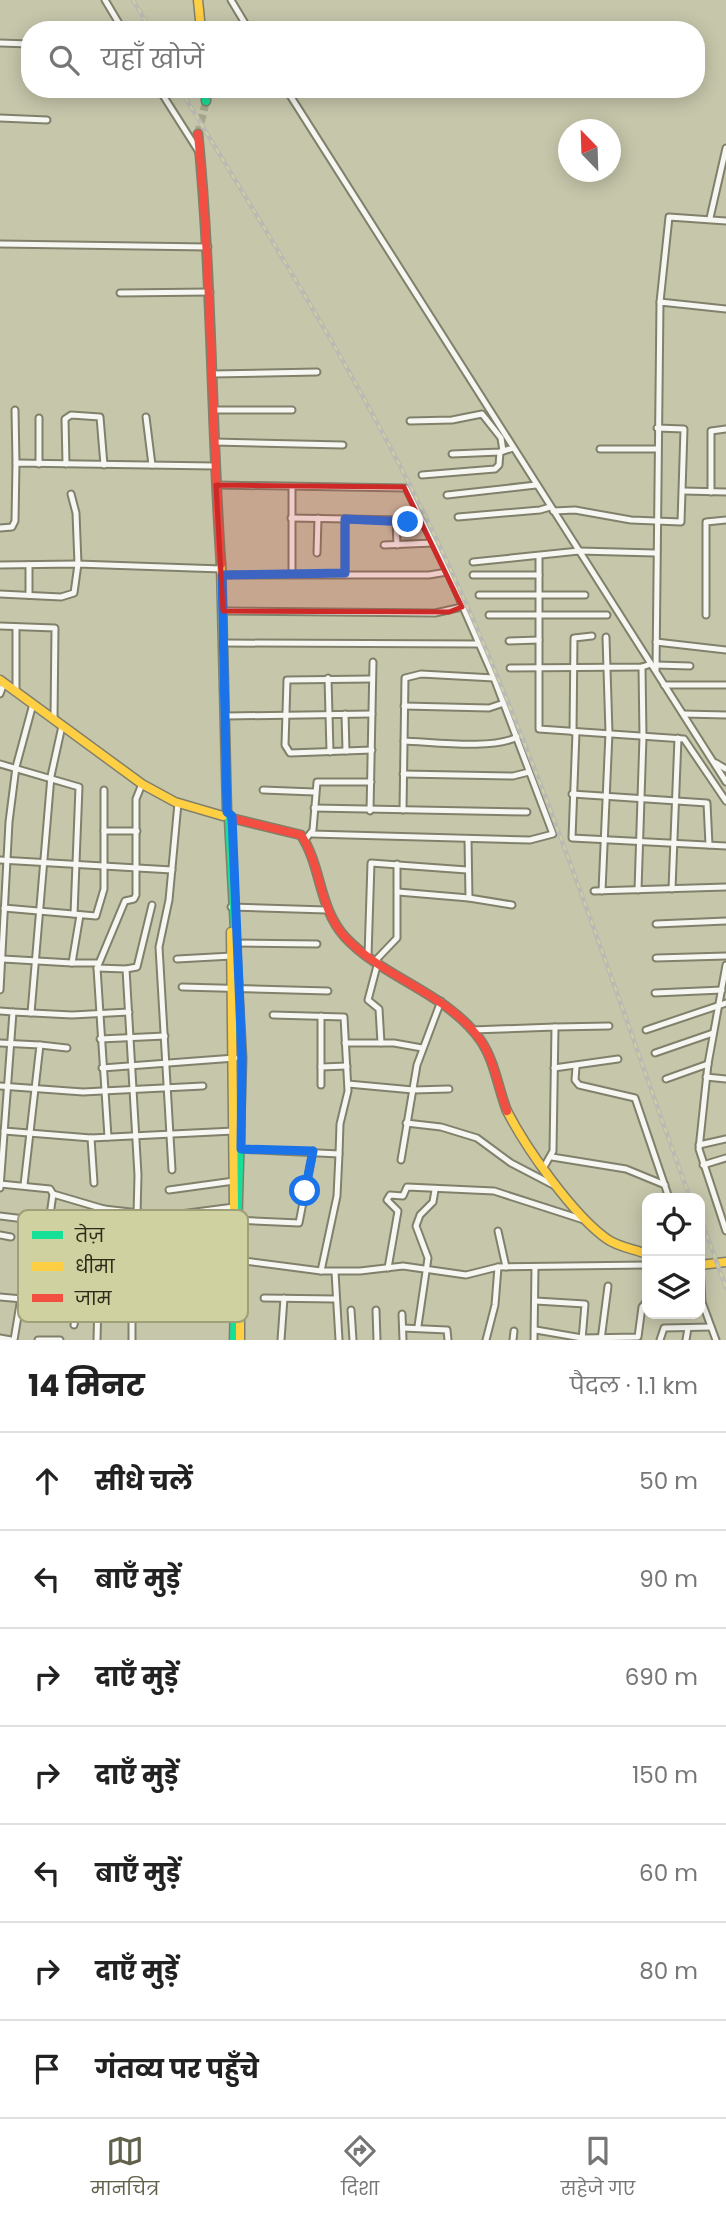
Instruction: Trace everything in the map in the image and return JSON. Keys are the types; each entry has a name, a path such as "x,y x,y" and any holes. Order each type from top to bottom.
{"street":[{"path":"105,0 118,21"},
{"path":"198,0 200,21"},
{"path":"231,0 244,21"},
{"path":"0,43 21,44"},
{"path":"165,98 200,153"},
{"path":"292,98 507,450 534,486 726,782"},
{"path":"0,118 47,120"},
{"path":"198,134 208,247 214,466 222,572 227,817 237,1006 237,1210"},
{"path":"710,218 726,148"},
{"path":"638,890 643,737 650,667 656,642 660,302 668,218 675,215 726,220"},
{"path":"0,244 208,247"},
{"path":"120,293 209,292"},
{"path":"660,302 726,309"},
{"path":"212,374 317,372"},
{"path":"0,528 12,527 15,521 15,410"},
{"path":"213,410 292,410"},
{"path":"410,421 452,420 482,414 507,450"},
{"path":"66,464 65,419 71,415 100,417 104,465"},
{"path":"146,417 152,465"},
{"path":"39,418 39,464"},
{"path":"458,517 549,509 575,510 657,522 681,522 684,429 657,428"},
{"path":"711,492 711,431 726,429"},
{"path":"214,442 343,445"},
{"path":"600,449 657,449"},
{"path":"452,454 507,450"},
{"path":"422,475 495,469 507,450"},
{"path":"16,463 214,466"},
{"path":"0,694 2,682 142,783 178,803 227,817 309,837 530,840 552,835 494,678 434,544 404,487 216,485"},
{"path":"292,486 292,573"},
{"path":"447,495 534,486"},
{"path":"683,491 726,492"},
{"path":"0,594 72,595 78,564 77,520 71,494"},
{"path":"291,518 396,520 407,521 414,528 424,524"},
{"path":"317,553 318,518"},
{"path":"345,519 345,573"},
{"path":"396,520 397,545"},
{"path":"706,615 706,522 726,520"},
{"path":"384,545 434,544"},
{"path":"473,562 539,558 576,552 655,553"},
{"path":"539,558 538,728 678,738 687,741 726,801"},
{"path":"0,565 78,564 222,572 429,575 447,572"},
{"path":"29,565 29,595"},
{"path":"473,575 539,575"},
{"path":"479,595 585,595"},
{"path":"223,611 435,613 462,607"},
{"path":"489,615 607,615"},
{"path":"0,626 50,626 55,630 58,722 42,863 31,1013"},
{"path":"16,627 16,691"},
{"path":"592,636 573,638 571,837 726,846"},
{"path":"602,891 609,733 606,636"},
{"path":"509,641 539,640"},
{"path":"224,643 295,641 461,646 478,644"},
{"path":"656,642 726,650"},
{"path":"370,811 373,662"},
{"path":"510,668 690,666"},
{"path":"403,810 407,675 494,678"},
{"path":"328,678 330,752"},
{"path":"371,679 287,680 285,715 288,752 372,750"},
{"path":"664,685 726,685"},
{"path":"404,706 489,708 504,703"},
{"path":"0,990 3,959 3,860 16,767 33,704"},
{"path":"227,716 372,713"},
{"path":"345,714 346,751"},
{"path":"683,714 726,715"},
{"path":"404,741 486,743 508,741 517,737"},
{"path":"673,889 678,738"},
{"path":"713,761 726,769"},
{"path":"0,764 51,776 80,788 77,914 72,964"},
{"path":"403,774 513,776 529,772"},
{"path":"371,782 318,782 314,792 309,837 326,910 341,932 374,959 441,1001 472,1030 492,1059 510,1116 544,1167 590,1223 611,1241 642,1252"},
{"path":"108,1137 97,966 125,901 135,898 136,798 142,783"},
{"path":"3,905 96,916 104,889 104,790"},
{"path":"263,790 314,792"},
{"path":"572,794 708,803 709,845"},
{"path":"172,1170 159,947 172,870 178,803"},
{"path":"314,808 527,813"},
{"path":"0,822 9,822"},
{"path":"104,831 137,831"},
{"path":"468,839 469,898"},
{"path":"3,860 172,870"},
{"path":"381,1043 379,1009 368,1000 374,959 369,865 397,864 467,870"},
{"path":"374,959 397,938 397,864"},
{"path":"594,891 726,887"},
{"path":"398,892 512,905"},
{"path":"3,959 126,969 137,966 152,905"},
{"path":"233,907 326,910"},
{"path":"656,924 726,921"},
{"path":"234,943 317,944"},
{"path":"234,943 232,957 236,989"},
{"path":"656,958 726,956"},
{"path":"177,959 232,957"},
{"path":"726,965 722,1004 713,1033 706,1077 699,1145 702,1165 726,1231"},
{"path":"126,969 137,1210"},
{"path":"182,987 328,991"},
{"path":"654,993 722,990"},
{"path":"401,1160 422,1048 441,1001"},
{"path":"646,1030 722,1004"},
{"path":"0,1011 129,1012"},
{"path":"13,1012 0,1186 24,1185 50,1189 53,1194 110,1210"},
{"path":"273,1015 344,1017 348,1084 340,1124 337,1196 321,1271"},
{"path":"321,1016 321,1085"},
{"path":"472,1030 610,1026"},
{"path":"544,1167 552,1157 555,1027"},
{"path":"654,1053 713,1033"},
{"path":"100,1039 165,1036"},
{"path":"0,1043 67,1048"},
{"path":"345,1043 381,1043 422,1048"},
{"path":"24,1185 32,1134 40,1045"},
{"path":"102,1068 238,1058"},
{"path":"235,1210 234,1181 238,1149 234,1131 238,1058"},
{"path":"554,1068 618,1059"},
{"path":"666,1079 708,1064"},
{"path":"321,1067 347,1066"},
{"path":"576,1067 575,1080 579,1085 635,1098 667,1193"},
{"path":"706,1077 726,1079"},
{"path":"348,1084 413,1090 449,1089"},
{"path":"0,1086 36,1090 104,1091 203,1086"},
{"path":"406,1123 441,1127 477,1138 511,1163 563,1190"},
{"path":"4,1131 91,1138 170,1132 234,1131"},
{"path":"91,1138 94,1183"},
{"path":"699,1145 726,1139"},
{"path":"238,1149 339,1154"},
{"path":"248,1222 299,1223 313,1151"},
{"path":"552,1157 626,1169 665,1185"},
{"path":"702,1165 726,1158"},
{"path":"169,1190 234,1181"},
{"path":"388,1268 398,1211 387,1203 388,1196 402,1196 409,1187 435,1191 495,1191 547,1205 590,1223"},
{"path":"418,1326 427,1254 416,1231 417,1222 433,1202 435,1191"},
{"path":"50,1210 53,1194"},
{"path":"206,1210 234,1206"},
{"path":"0,1216 18,1218"},
{"path":"498,1231 506,1267"},
{"path":"0,1235 11,1237"},
{"path":"248,1261 335,1272 388,1268 426,1269 466,1275 498,1267 642,1265"},
{"path":"705,1264 726,1262"},
{"path":"486,1340 495,1305 498,1267"},
{"path":"534,1340 537,1301 535,1267"},
{"path":"335,1272 339,1340"},
{"path":"601,1340 608,1286"},
{"path":"0,1297 18,1299"},
{"path":"264,1298 335,1299"},
{"path":"281,1340 284,1298"},
{"path":"537,1301 585,1304 582,1339"},
{"path":"536,1330 582,1339 627,1339 639,1336 642,1307"},
{"path":"351,1310 353,1340"},
{"path":"376,1310 377,1340"},
{"path":"705,1312 716,1340"},
{"path":"402,1314 403,1340"},
{"path":"0,1338 13,1340 18,1317"},
{"path":"97,1322 97,1340"},
{"path":"132,1322 132,1340"},
{"path":"234,1340 235,1322"},
{"path":"240,1322 240,1340"},
{"path":"403,1328 418,1326 448,1331 448,1340"},
{"path":"660,1340 663,1328 711,1327"},
{"path":"686,1340 688,1328"},
{"path":"513,1340 514,1331"},
{"path":"38,1340 60,1340"}],"highlighted area":[{"path":"216,485 404,487 462,607 449,612 223,611"}],"tunnel":[{"path":"198,134 206,101"}],"railway":[{"path":"133,0 146,21"},
{"path":"185,98 344,363 433,532 470,613 538,778 688,1193"},
{"path":"705,1230 726,1288"}],"traffic: fast":[{"path":"229,820 242,1058 238,1210"},
{"path":"234,1340 235,1322"}],"traffic: slow":[{"path":"198,0 200,21"},
{"path":"221,564 227,812"},
{"path":"0,680 142,784 175,802 223,816"},
{"path":"231,932 234,1209"},
{"path":"507,1111 538,1161 580,1214 611,1242 642,1252"},
{"path":"705,1264 726,1262"},
{"path":"240,1322 240,1340"}],"traffic: jam":[{"path":"198,134 206,241 221,564"},
{"path":"231,818 301,835 308,847 336,925 361,952 434,998 467,1024 490,1058 507,1111"}],"route":[{"path":"305,1191 313,1151 241,1149 242,1058 235,873 229,820 232,816 227,812 222,575 345,573 345,519 408,522"}]}
